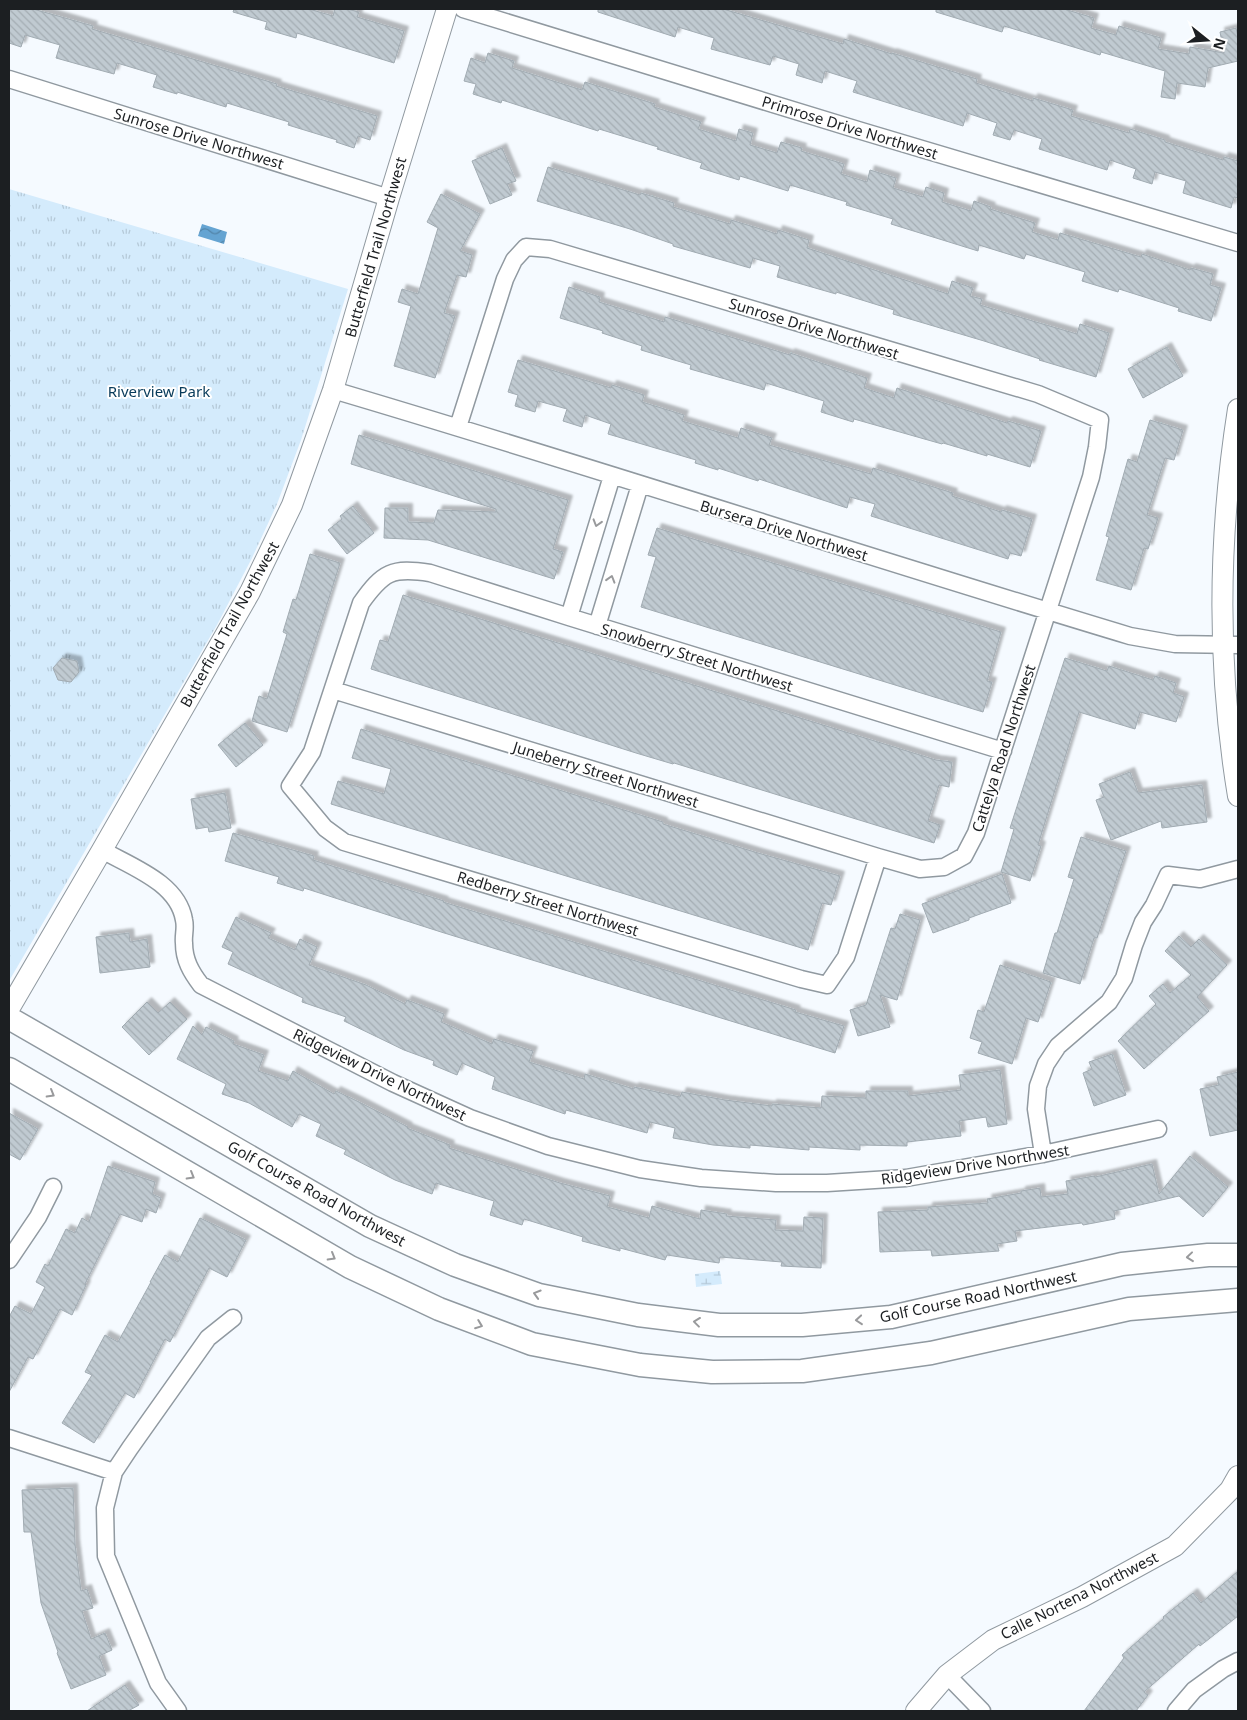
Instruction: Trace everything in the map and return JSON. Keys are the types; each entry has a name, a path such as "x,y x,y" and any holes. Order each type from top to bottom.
{"main road":[{"name":"Golf Course Road Northwest","path":"9,1018 370,1226 455,1265 539,1295 638,1315 719,1325 802,1325 891,1318 1122,1264 1208,1255 1238,1255"},
{"path":"9,1069 350,1267 439,1309 532,1344 640,1365 712,1372 802,1371 931,1353 1129,1309 1238,1300"}],"street":[{"name":"Butterfield Trail Northwest","path":"9,1009 250,592 292,505 333,390 388,198 447,9"},
{"name":"Primrose Drive Northwest","path":"463,9 1238,244"},
{"name":"Sunrose Drive Northwest","path":"9,79 388,198"},
{"name":"Sunrose Drive Northwest","path":"458,427 505,279 514,260 526,247 550,250 1038,394 1100,420"},
{"name":"Bursera Drive Northwest","path":"333,390 458,427 1130,636 1175,644 1231,645"},
{"path":"1238,409 1231,455 1226,515 1231,645 1228,719 1238,796"},
{"name":"Cattelya Road Northwest","path":"878,857 920,869 944,867 964,856 976,833 1091,477 1100,420"},
{"path":"568,617 612,476"},
{"path":"596,626 640,485"},
{"name":"Snowberry Street Northwest","path":"334,690 361,603 375,583 390,574 409,570 430,573 1003,751"},
{"name":"Redberry Street Northwest","path":"334,690 312,752 290,786 325,828 344,842 801,980 827,985 846,957 878,857"},
{"name":"Juneberry Street Northwest","path":"334,690 878,857"},
{"name":"Ridgeview Drive Northwest","path":"102,850 159,882 176,899 184,920 184,944 188,968 201,985 393,1083 470,1118 548,1146 640,1169 701,1178 776,1183 827,1183 906,1178 1043,1154 1158,1129"},
{"path":"1043,1154 1036,1109 1038,1086 1046,1064 1058,1046 1109,1002 1124,978 1143,922 1154,905 1168,875 1200,879 1238,869"},
{"path":"9,1260 38,1217 53,1187"},
{"path":"178,1711 158,1684 106,1556 105,1508 114,1472 208,1338 233,1318"},
{"path":"9,1438 114,1472"},
{"name":"Calle Nortena Northwest","path":"916,1711 946,1675 994,1640 1082,1597 1174,1546 1230,1490 1238,1476"},
{"path":"1176,1711 1194,1690 1223,1669 1238,1661"},
{"path":"946,1675 982,1711"}],"green space":[{"name":"Riverview Park","path":"9,189 348,289 301,440 277,504 252,558 217,625 9,981"},
{"path":"720,1271 722,1284 696,1287 695,1274"}],"water":[{"path":"202,224 227,232 224,244 198,236"}],"building":[{"path":"9,9 33,9 93,26 92,29 377,116 370,140 358,136 354,148 336,142 337,140 288,125 289,122 227,103 226,107 177,92 177,94 153,87 157,75 117,63 114,74 56,58 60,45 25,35 21,47 9,43"},
{"path":"234,9 309,9 333,16 335,9 347,9 359,12 357,17 404,31 394,63 297,33 296,38 265,29 267,22 233,12"},
{"path":"598,9 723,9 843,44 844,39 892,53 977,79 976,83 1033,101 1033,98 1073,110 1071,116 1129,133 1130,129 1223,160 1224,157 1238,161 1238,198 1234,197 1231,208 1183,193 1186,181 1155,172 1152,184 1133,178 1136,169 1110,160 1107,170 1039,149 1042,139 1014,130 1010,140 993,135 997,123 967,113 963,126 853,92 857,81 825,71 822,83 796,75 799,64 773,56 770,65 711,49 714,38 678,27 675,37 598,12"},
{"path":"936,9 1064,9 1094,18 1091,28 1116,35 1119,26 1161,38 1158,49 1189,54 1190,47 1224,53 1220,32 1236,28 1238,61 1208,68 1205,87 1177,83 1175,99 1161,97 1165,71 1101,52 1100,55 1004,26 1002,32 936,12"},
{"path":"488,53 514,61 512,68 582,90 585,82 655,104 654,107 701,122 698,129 736,141 739,129 753,133 750,145 777,153 781,142 802,148 801,151 844,164 841,174 867,182 870,170 896,178 893,188 923,197 926,187 944,193 942,202 971,211 974,201 991,207 990,209 1035,223 1032,232 1058,240 1060,233 1141,257 1142,254 1190,270 1191,268 1213,274 1210,285 1221,288 1211,321 1178,311 1179,308 1119,289 1118,292 1082,281 1085,272 1026,254 1024,259 979,245 978,251 891,224 893,219 846,205 847,202 790,185 788,191 740,176 739,180 700,168 702,163 657,149 658,147 599,129 598,131 502,100 501,103 473,94 476,84 464,81 471,58 485,63"},
{"path":"502,148 516,181 507,184 512,195 490,204 472,161"},
{"path":"548,167 640,195 641,193 674,203 673,207 730,224 731,220 777,234 778,230 809,240 807,248 948,294 952,281 973,288 970,296 982,299 980,305 1036,322 1077,334 1080,324 1109,333 1096,377 893,314 894,310 836,292 836,294 777,277 780,266 753,258 750,268 673,246 673,244 630,229 537,201"},
{"path":"441,194 480,214 460,251 472,255 466,277 457,275 444,313 455,316 435,378 394,366 411,306 398,302 402,289 418,294 438,228 427,222"},
{"path":"569,287 600,297 599,302 664,322 665,317 790,355 790,353 867,378 864,388 894,398 897,388 1007,423 1008,421 1041,431 1030,467 854,419 853,422 821,412 824,401 766,383 764,390 690,369 691,365 641,350 642,346 602,333 603,331 560,318"},
{"path":"1167,347 1183,376 1143,398 1128,369"},
{"path":"518,360 611,388 612,385 644,395 642,402 684,415 682,421 738,438 741,428 772,438 769,445 871,474 873,468 953,493 952,496 1001,512 1002,510 1032,519 1021,556 1010,553 1008,559 871,516 875,504 850,497 847,508 759,479 758,481 718,468 718,470 695,463 696,460 608,434 611,424 585,415 582,427 563,421 567,409 538,401 535,412 515,406 518,395 508,392"},
{"path":"1150,420 1183,430 1174,460 1165,458 1147,515 1158,518 1148,549 1144,548 1131,590 1096,580 1109,537 1106,536 1128,459 1137,462"},
{"path":"359,435 568,500 553,549 563,552 554,579 428,540 384,538 385,508 408,508 408,522 434,523 438,510 496,512 496,509 351,464"},
{"path":"353,506 374,533 347,554 328,530 342,519 340,516"},
{"path":"657,528 1001,632 987,681 992,682 983,712 641,607 656,557 648,555"},
{"path":"310,554 340,563 287,732 252,721 259,696 267,699 287,634 283,632 293,599 296,600"},
{"path":"403,595 936,760 952,762 949,787 939,785 928,821 940,825 934,843 636,753 371,669 380,640 388,642"},
{"path":"62,658 77,661 79,672 71,682 58,680 53,668"},
{"path":"1065,658 1107,671 1109,666 1153,680 1155,676 1176,683 1173,693 1184,697 1176,722 1140,712 1135,729 1079,712 1038,845 1041,846 1030,881 1001,872 1014,829 1010,828"},
{"path":"245,723 263,745 236,767 218,745"},
{"path":"361,729 663,822 663,824 840,876 831,905 822,903 808,950 331,804 338,781 384,794 391,769 352,758"},
{"path":"1130,772 1138,793 1202,785 1207,822 1162,828 1161,821 1111,840 1096,800 1104,797 1099,784"},
{"path":"225,793 231,828 209,832 208,827 196,829 191,799"},
{"path":"233,833 314,856 313,860 443,902 844,1026 835,1053 304,888 303,891 277,883 279,877 225,861"},
{"path":"1081,837 1126,851 1097,938 1094,938 1080,984 1043,973 1074,879 1068,877"},
{"path":"1002,874 1011,903 933,933 922,904"},
{"path":"900,914 920,920 897,1000 880,995 890,1027 858,1036 850,1010 866,1005 891,928 895,929"},
{"path":"236,917 271,933 268,938 295,950 300,939 317,947 309,965 366,985 405,1004 407,1000 444,1014 441,1022 492,1044 494,1039 533,1051 529,1062 584,1079 585,1074 634,1089 634,1087 680,1097 682,1092 772,1106 772,1104 821,1108 822,1096 866,1098 866,1091 908,1091 908,1096 961,1090 959,1075 1000,1070 1007,1124 988,1127 986,1117 959,1121 961,1136 907,1142 907,1146 860,1145 860,1150 809,1147 809,1150 750,1145 750,1148 713,1145 673,1138 675,1128 650,1122 647,1133 566,1110 565,1114 492,1089 495,1077 462,1063 457,1075 433,1065 434,1061 404,1050 344,1021 346,1017 302,1002 303,998 228,964 233,952 222,947"},
{"path":"129,933 130,942 147,939 150,967 100,973 96,937"},
{"path":"1179,936 1191,947 1199,939 1227,965 1197,997 1209,1011 1144,1069 1118,1041 1156,1004 1149,996 1163,984 1170,993 1191,975 1165,951"},
{"path":"1000,965 1051,982 1038,1022 1026,1018 1012,1064 978,1053 982,1042 970,1038 978,1010 984,1012"},
{"path":"147,1002 158,1013 170,1002 187,1019 149,1055 122,1027"},
{"path":"193,1026 202,1035 206,1027 234,1041 233,1044 264,1055 258,1071 288,1081 293,1071 334,1094 336,1091 407,1128 450,1145 449,1148 560,1183 610,1196 607,1207 649,1218 652,1206 700,1219 701,1210 727,1214 726,1216 776,1220 775,1230 803,1231 804,1217 823,1218 821,1268 781,1266 782,1262 720,1257 719,1263 667,1255 665,1260 620,1248 620,1251 582,1241 583,1237 524,1219 522,1225 490,1215 494,1201 436,1183 432,1194 395,1180 344,1154 346,1150 316,1136 321,1124 299,1114 292,1127 249,1103 222,1094 226,1084 177,1059"},
{"path":"1112,1054 1126,1095 1094,1106 1083,1073 1092,1069 1089,1062"},
{"path":"1238,1072 1238,1130 1210,1136 1200,1089 1219,1085 1217,1077"},
{"path":"9,1113 38,1129 20,1160 9,1154"},
{"path":"1190,1156 1228,1187 1203,1217 1179,1196 1114,1211 1115,1219 1083,1225 1082,1223 1015,1231 1017,1241 997,1244 999,1251 932,1256 931,1250 880,1252 878,1212 928,1210 928,1207 988,1203 987,1199 1040,1188 1041,1197 1068,1194 1066,1181 1095,1177 1152,1164 1159,1194"},
{"path":"108,1166 155,1182 152,1194 161,1198 156,1213 146,1209 142,1222 120,1214 85,1284 72,1315 60,1309 33,1359 28,1357 9,1392 9,1317 15,1306 31,1314 45,1287 36,1282 45,1264 48,1266 66,1229 75,1233 82,1218 89,1222"},
{"path":"200,1218 246,1240 227,1277 209,1268 170,1342 165,1339 134,1398 125,1393 94,1443 62,1423 92,1375 85,1372 105,1335 118,1342 165,1255 178,1262"},
{"path":"73,1488 75,1544 81,1591 87,1589 93,1608 82,1611 91,1639 105,1633 112,1650 99,1656 106,1675 71,1689 41,1603 31,1532 24,1532 22,1490"},
{"path":"1238,1571 1238,1616 1200,1646 1199,1644 1144,1692 1148,1695 1136,1711 1084,1711 1124,1658 1122,1655 1163,1617 1193,1593 1201,1603"},
{"path":"125,1685 139,1705 128,1711 87,1711"}]}
